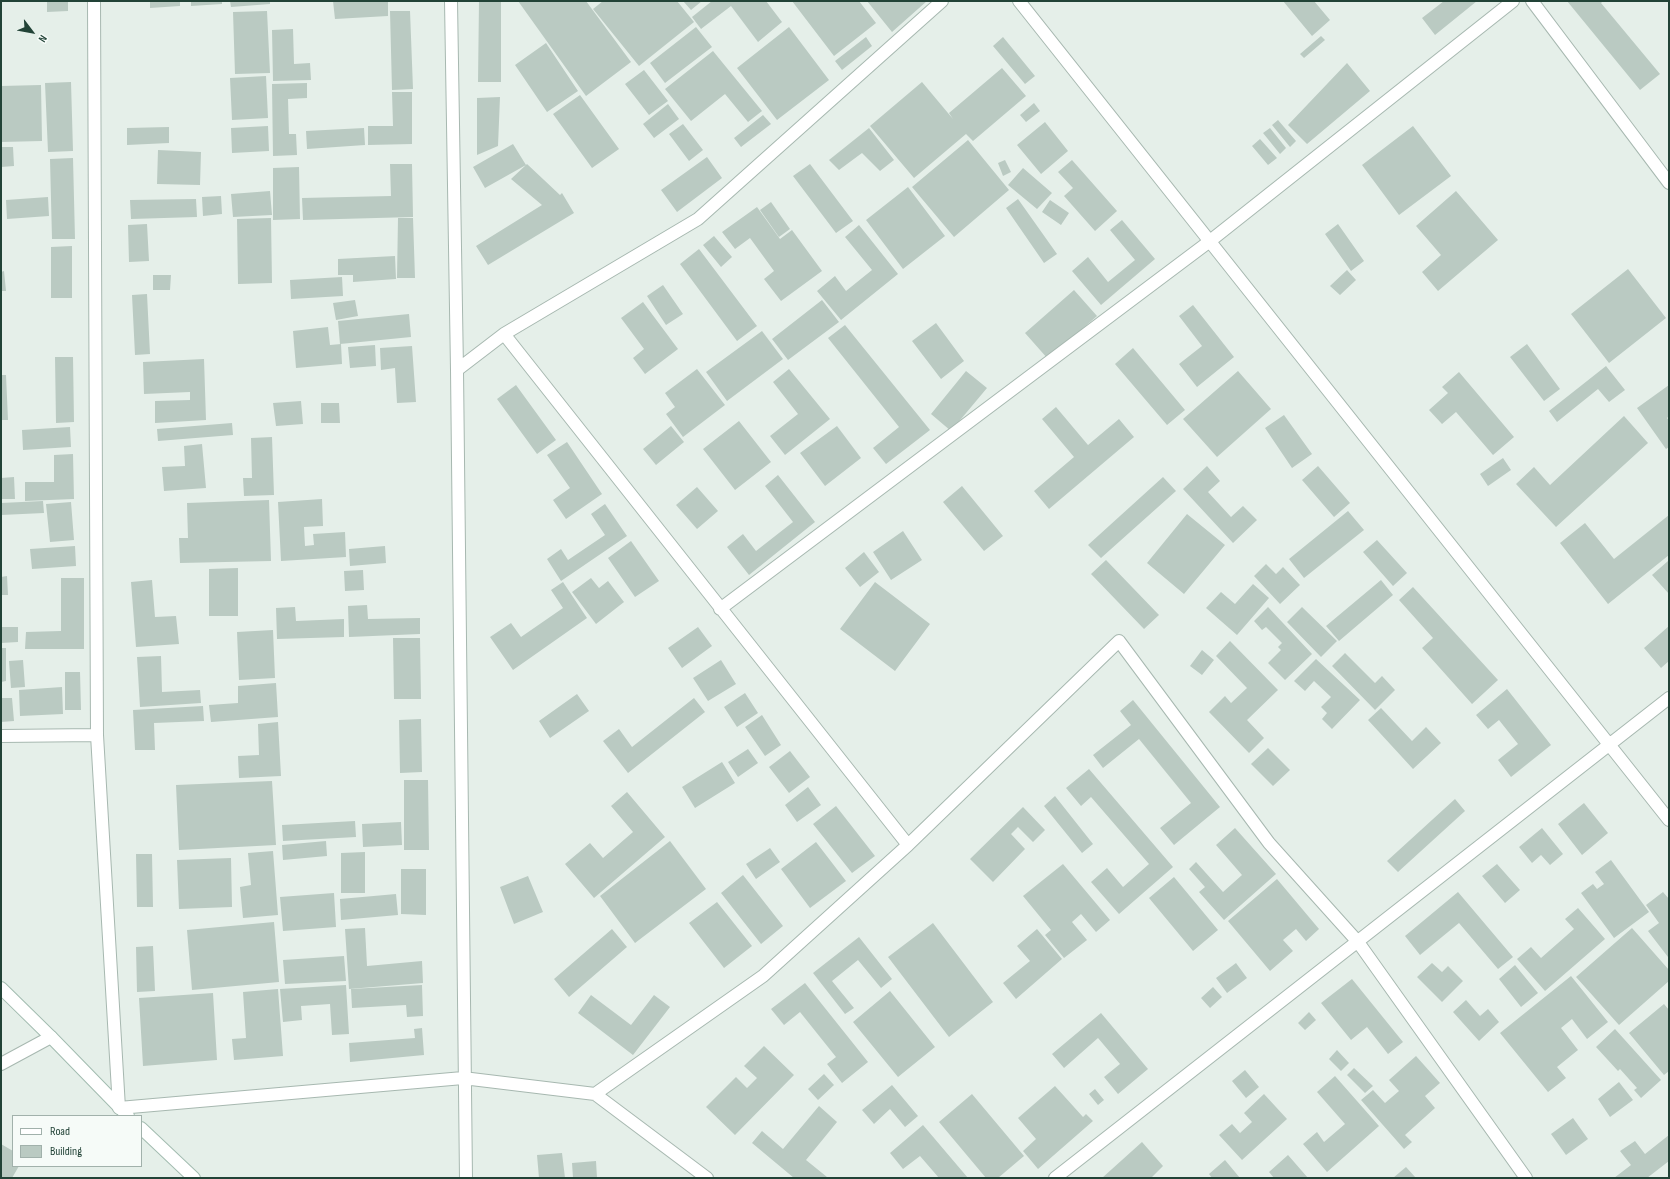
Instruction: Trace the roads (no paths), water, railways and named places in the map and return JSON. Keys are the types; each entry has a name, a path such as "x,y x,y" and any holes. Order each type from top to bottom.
{"street":[{"path":"94,1 97,735 123,1112"},
{"path":"451,1 457,370 466,1178"},
{"path":"457,370 504,334 698,219 942,1"},
{"path":"1019,1 1669,820"},
{"path":"720,609 1210,241 1513,1"},
{"path":"1532,1 1669,182"},
{"path":"504,334 908,845"},
{"path":"595,1094 764,976 908,845 1119,641 1269,843 1358,942 1526,1178"},
{"path":"1055,1178 1669,698"},
{"path":"1,736 97,735"},
{"path":"1,988 52,1036 123,1112"},
{"path":"1,1064 52,1036"},
{"path":"123,1112 464,1078 595,1094 707,1178"},
{"path":"142,1129 194,1178"}]}
